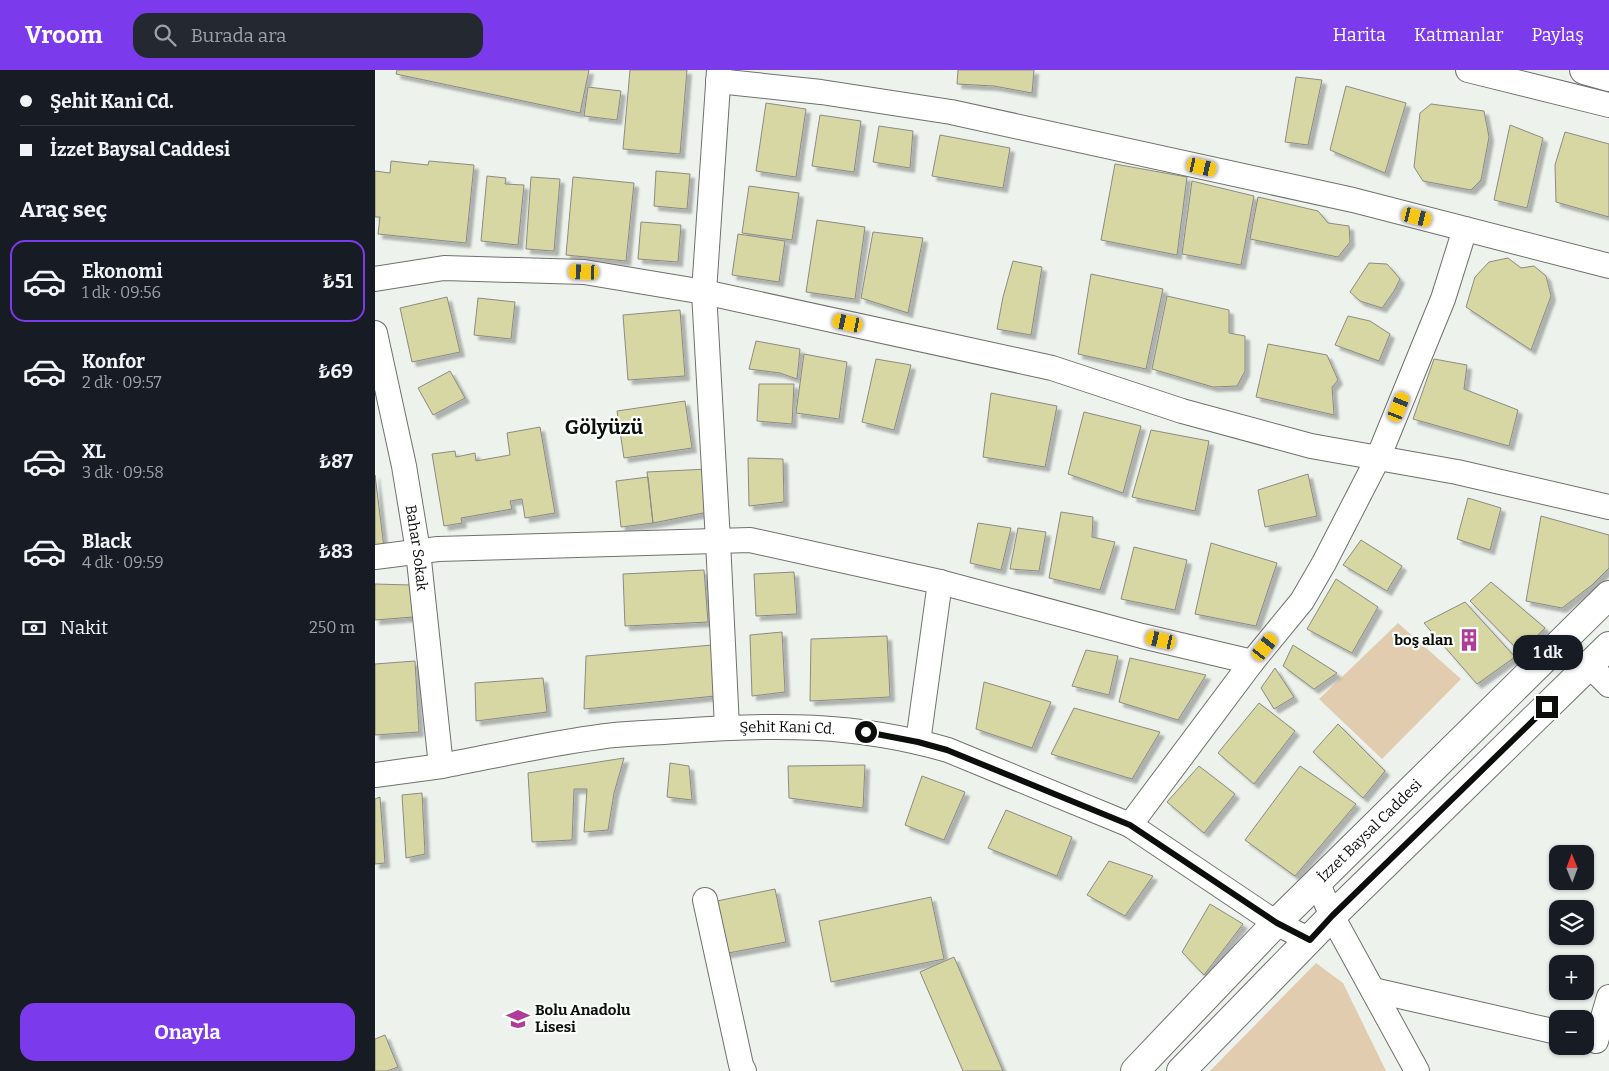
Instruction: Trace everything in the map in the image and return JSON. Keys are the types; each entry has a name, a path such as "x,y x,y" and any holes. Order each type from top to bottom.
{"main road":[{"path":"1584,70 1609,77"},
{"name":"İzzet Baysal Caddesi","path":"1135,1071 1317,882 1609,594"},
{"path":"1181,1071 1332,916 1609,646"}],"street":[{"path":"1469,70 1609,105"},
{"path":"727,727 704,292 718,75 951,112 1353,200 1609,266"},
{"path":"1130,825 1253,662 1302,601 1325,563 1378,458 1443,299 1465,229"},
{"path":"375,279 444,268 584,272 704,292 1053,368 1182,411 1311,446 1457,472 1609,507"},
{"name":"Bahar Sokak","path":"375,333 404,466 418,551 441,766"},
{"path":"375,557 438,549 750,540 940,582 1142,636 1253,662"},
{"path":"918,742 940,582"},
{"path":"1590,666 1609,685"},
{"name":"Şehit Kani Cd.","path":"375,776 441,766 601,736 727,727 782,726 836,728 881,734 947,750 1130,825 1277,923 1310,940"},
{"path":"1317,882 1332,916 1417,1071"},
{"path":"705,900 744,1071"},
{"path":"1373,990 1549,1030"},
{"path":"1597,1041 1609,997"}],"shaded area":[{"path":"1398,623 1461,679 1382,759 1319,699"},
{"path":"1316,963 1343,983 1386,1071 1210,1071"}],"building":[{"path":"397,70 589,70 580,113 396,74"},
{"path":"630,70 687,70 680,154 623,149"},
{"path":"958,70 1034,70 1032,93 994,86 957,84"},
{"path":"1296,77 1322,80 1308,145 1285,142"},
{"path":"1346,86 1406,103 1385,173 1330,150"},
{"path":"588,87 621,91 617,120 584,116"},
{"path":"766,103 806,109 796,177 756,171"},
{"path":"1431,104 1484,111 1489,137 1481,180 1471,190 1423,181 1414,167 1420,113"},
{"path":"820,115 861,121 854,172 812,166"},
{"path":"1510,125 1543,138 1527,208 1494,200"},
{"path":"879,126 913,131 910,168 873,162"},
{"path":"1565,132 1609,144 1609,217 1556,202 1555,165"},
{"path":"940,135 1010,148 1003,188 932,176"},
{"path":"391,161 428,165 429,161 474,165 466,243 378,234 380,217 375,217 375,171 390,173"},
{"path":"1115,164 1187,177 1177,255 1101,240"},
{"path":"656,171 690,174 687,209 654,206"},
{"path":"487,176 506,178 505,184 524,185 518,245 481,241"},
{"path":"531,177 560,179 554,251 526,249"},
{"path":"573,177 634,183 626,261 566,255"},
{"path":"1192,181 1254,196 1241,265 1182,254"},
{"path":"749,186 799,193 792,240 742,233"},
{"path":"1258,197 1318,211 1328,223 1349,226 1350,242 1338,257 1250,239"},
{"path":"817,220 865,227 855,299 806,292"},
{"path":"641,222 681,225 678,262 638,259"},
{"path":"873,232 923,238 908,313 861,298"},
{"path":"738,234 785,241 779,282 732,275"},
{"path":"1508,258 1521,268 1534,266 1546,276 1551,296 1531,350 1466,307 1475,277 1489,262"},
{"path":"1013,261 1042,267 1031,335 997,329"},
{"path":"1369,263 1387,264 1400,279 1382,308 1360,301 1350,292"},
{"path":"1091,274 1163,289 1146,369 1078,354"},
{"path":"1167,296 1229,310 1229,333 1245,336 1245,371 1237,386 1213,387 1152,369"},
{"path":"447,297 460,352 412,362 400,308"},
{"path":"478,298 515,302 511,339 474,335"},
{"path":"680,310 685,376 628,380 623,315"},
{"path":"1348,316 1370,321 1390,334 1379,361 1335,345"},
{"path":"756,341 800,349 797,379 780,373 749,369"},
{"path":"1268,344 1327,355 1338,380 1332,387 1334,415 1256,397"},
{"path":"804,354 847,362 839,419 796,413"},
{"path":"876,359 911,365 894,430 862,422"},
{"path":"1434,359 1467,365 1464,389 1518,410 1509,446 1413,419"},
{"path":"450,371 465,398 433,415 418,388"},
{"path":"759,384 794,384 792,424 757,421"},
{"path":"991,393 1057,406 1045,467 983,457"},
{"path":"685,401 692,448 624,458 617,411"},
{"path":"1084,412 1141,426 1123,493 1068,474"},
{"path":"540,427 555,513 525,518 522,499 510,501 512,509 461,518 462,523 444,526 432,454 455,451 456,457 475,453 476,461 510,455 507,433"},
{"path":"1151,430 1209,441 1195,511 1132,497"},
{"path":"748,458 783,459 784,502 749,506"},
{"path":"708,469 713,511 653,523 647,472"},
{"path":"1308,474 1317,516 1265,527 1258,490"},
{"path":"375,475 384,548 375,549"},
{"path":"648,477 653,523 621,527 616,481"},
{"path":"1468,498 1501,508 1490,550 1457,539"},
{"path":"1061,512 1093,517 1092,537 1115,542 1100,590 1049,578"},
{"path":"1541,516 1609,535 1609,568 1592,585 1562,608 1526,601"},
{"path":"978,523 1011,528 1001,570 970,563"},
{"path":"1018,528 1046,532 1039,571 1010,569"},
{"path":"1361,540 1402,566 1387,591 1343,565"},
{"path":"1211,543 1277,563 1256,626 1195,614"},
{"path":"1134,547 1187,560 1175,610 1121,599"},
{"path":"704,570 708,622 625,626 623,574"},
{"path":"794,572 797,614 756,616 754,574"},
{"path":"1336,579 1378,607 1352,653 1307,629"},
{"path":"1491,582 1545,628 1520,652 1470,601"},
{"path":"375,584 411,585 413,617 375,620"},
{"name":"boş alan","path":"1465,602 1515,657 1477,684 1424,623"},
{"path":"782,632 785,692 752,696 750,635"},
{"path":"887,636 890,697 810,701 811,639"},
{"path":"712,645 715,696 584,709 586,656"},
{"path":"1293,645 1337,673 1314,689 1283,666"},
{"path":"1086,650 1118,656 1109,695 1072,686"},
{"path":"1130,658 1206,675 1178,720 1119,702"},
{"path":"415,661 419,732 375,735 375,664"},
{"path":"1275,668 1294,697 1274,709 1261,688"},
{"path":"543,678 547,712 476,721 475,683"},
{"path":"984,682 1051,702 1032,748 976,729"},
{"path":"1259,703 1295,731 1254,784 1218,753"},
{"path":"1074,708 1160,732 1132,779 1051,754"},
{"path":"1338,724 1385,771 1363,798 1313,752"},
{"path":"624,758 614,793 608,830 584,832 587,789 574,789 572,840 532,842 528,773"},
{"path":"670,763 689,766 692,800 667,797"},
{"path":"865,765 863,808 789,798 788,766"},
{"path":"1199,766 1235,794 1204,833 1167,802"},
{"path":"1300,766 1356,804 1295,876 1245,840"},
{"path":"922,776 965,792 944,840 905,825"},
{"path":"422,793 425,854 406,858 402,795"},
{"path":"380,797 385,863 375,864 375,799"},
{"path":"1006,810 1072,837 1057,876 988,848"},
{"path":"1109,861 1153,876 1125,916 1087,895"},
{"path":"775,889 786,942 723,954 712,902"},
{"path":"931,897 944,959 831,982 819,921"},
{"path":"1210,904 1243,924 1204,975 1182,952"},
{"path":"954,957 1003,1071 963,1071 920,972"},
{"path":"385,1035 398,1067 387,1071 375,1071 375,1039"}],"place":[{"name":"boş alan","path":"1469,640"},
{"name":"Bolu Anadolu Lisesi","path":"518,1019"}],"district":[{"name":"Gölyüzü","path":"604,427"}],"route":[{"path":"866,732 918,742 947,750 1130,825 1277,923 1310,940 1332,916 1547,707"}]}
